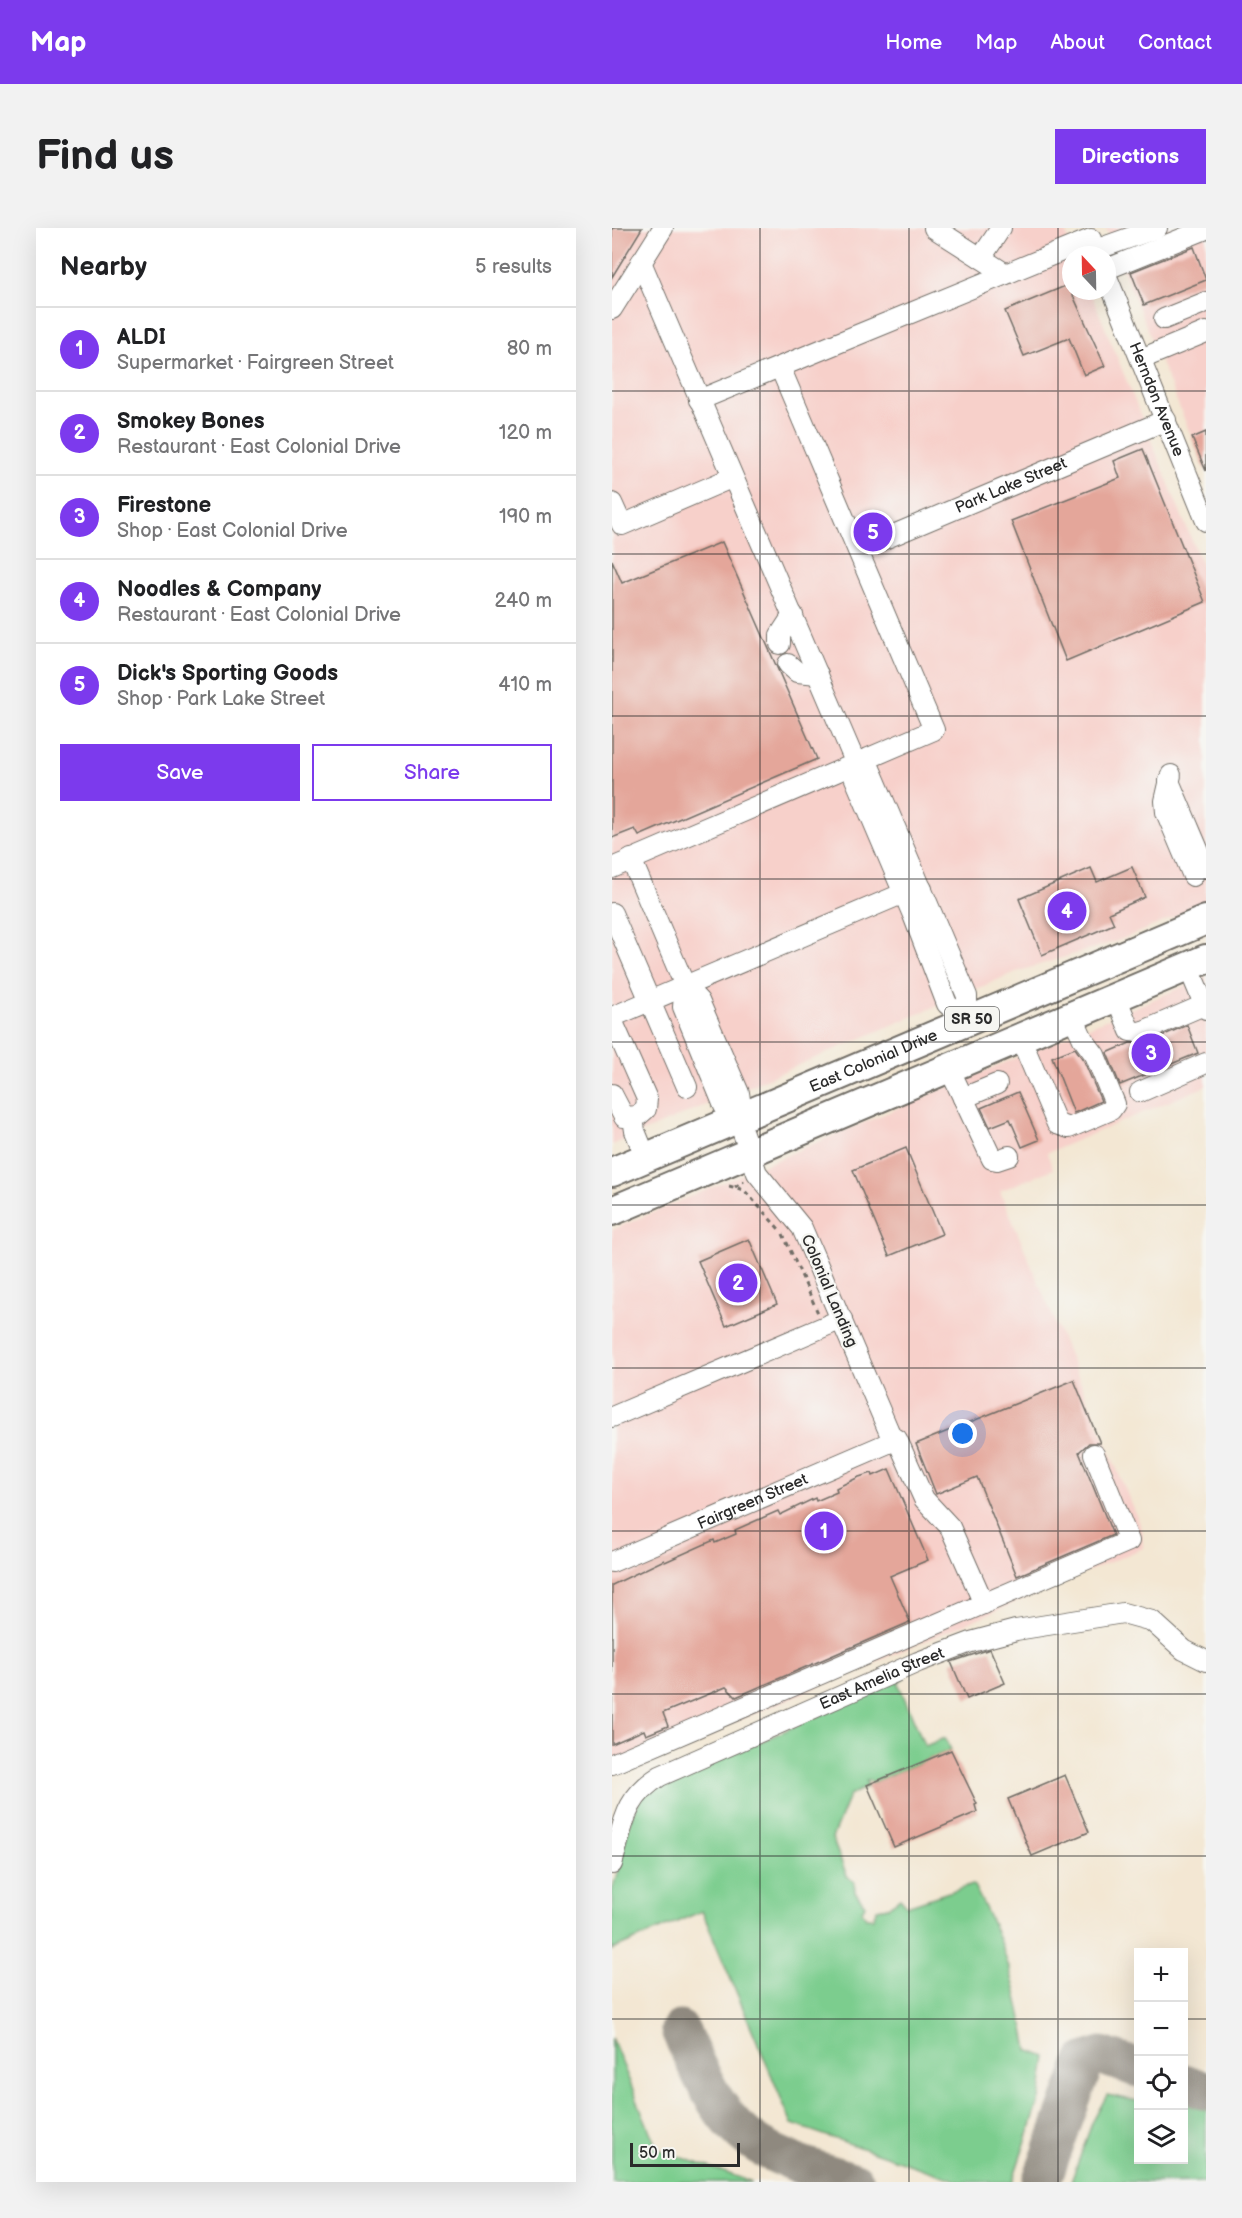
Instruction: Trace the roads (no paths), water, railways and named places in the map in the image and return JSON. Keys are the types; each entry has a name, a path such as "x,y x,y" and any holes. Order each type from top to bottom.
{"highway":[{"name":"East Colonial Drive","path":"612,1172 1206,920"},
{"name":"SR 50","path":"612,1210 1197,962"}],"street":[{"path":"612,309 663,228"},
{"path":"981,258 1001,228"},
{"path":"1116,264 1206,229"},
{"path":"942,230 1006,274"},
{"path":"699,400 1006,274 1093,243 1145,230"},
{"path":"641,262 699,400 729,463 731,478 744,501 913,891 968,996 967,1021"},
{"name":"Herndon Avenue","path":"1116,298 1206,521"},
{"path":"1164,319 1206,302"},
{"path":"1142,359 1206,332"},
{"path":"612,867 934,730 780,367"},
{"name":"Park Lake Street","path":"858,550 1166,420"},
{"path":"612,503 622,525 731,478"},
{"path":"780,644 780,634 793,615"},
{"path":"788,664 797,672 818,674"},
{"path":"1199,872 1170,782 1206,847"},
{"path":"632,859 685,986 699,1001 739,1093 741,1107 738,1119 748,1152"},
{"path":"633,1118 646,1109 647,1100 612,1019 685,986 913,891"},
{"path":"612,913 687,1088"},
{"path":"1116,997 1130,1031 1141,1032 1205,1007 1197,962"},
{"path":"1020,1037 1057,1124 1069,1128 1111,1110 1115,1104 1095,1055 1083,1039 1072,1015"},
{"path":"1140,1092 1206,1064"},
{"path":"949,1068 992,1159 998,1160 1009,1156"},
{"path":"963,1098 997,1084"},
{"path":"612,1094 621,1113 633,1118"},
{"path":"633,1118 633,1126 646,1158"},
{"name":"Colonial Landing","path":"748,1152 765,1185 802,1228 895,1440 924,1499 950,1527 984,1604"},
{"path":"612,1417 842,1319"},
{"name":"Fairgreen Street","path":"612,1562 895,1440"},
{"path":"612,1764 1129,1542 1094,1454"},
{"name":"East Amelia Street","path":"612,1864 629,1806 641,1787 660,1776 918,1662 971,1642 1016,1630 1123,1613 1152,1621 1184,1650 1206,1661"}],"place":[{"name":"Dick's Sporting Goods","path":"873,532"},
{"name":"Noodles & Company","path":"1067,911"},
{"name":"Firestone","path":"1151,1053"},
{"name":"Smokey Bones","path":"738,1283"},
{"name":"ALDI","path":"824,1531"}]}
